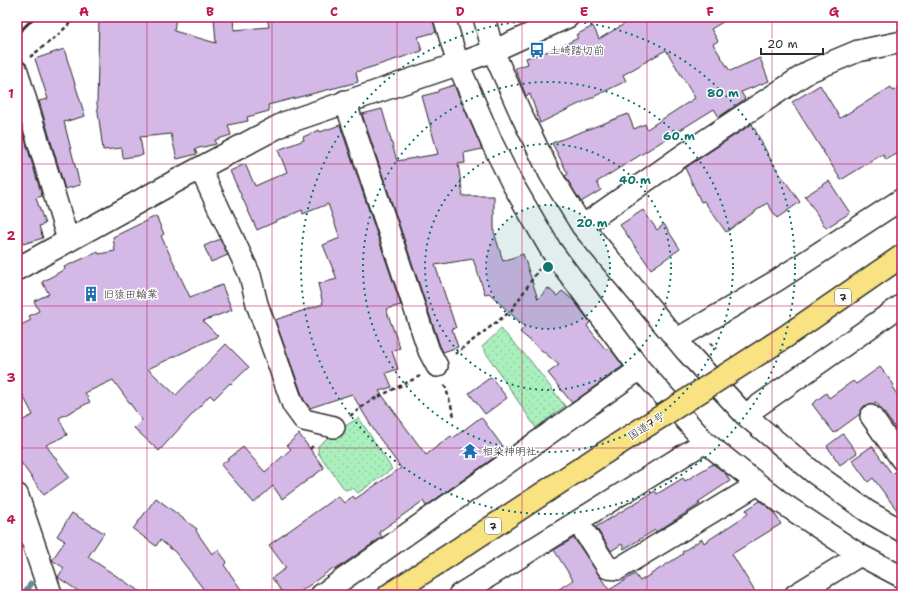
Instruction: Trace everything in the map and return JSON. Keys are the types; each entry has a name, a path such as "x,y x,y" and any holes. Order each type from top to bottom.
{"highway":[{"name":"国道7号","path":"389,595 598,457 784,337 902,256"}],"street":[{"path":"444,17 458,64 492,143 512,182 551,250 640,369 705,442 782,503 860,555 902,577"},
{"path":"484,17 494,51 521,114 550,174 582,226 686,351 745,415 812,472 867,511 902,531"},
{"path":"17,269 285,123 345,101 494,51 568,17"},
{"path":"582,226 683,155 810,71 858,51 902,42"},
{"path":"23,64 68,240"},
{"path":"345,101 429,351 437,366"},
{"path":"200,168 250,275 257,304 292,405 304,420 334,427"},
{"path":"677,339 776,282 902,199"},
{"path":"745,415 902,305"},
{"path":"321,595 640,369"},
{"path":"871,416 902,460"},
{"path":"459,595 705,442"},
{"path":"578,522 608,568 618,569 758,484"},
{"path":"17,495 51,595"},
{"path":"795,595 860,555"}],"path":[{"path":"23,64 58,35 76,17"},
{"path":"437,366 454,416"}],"green space":[{"path":"501,329 529,359 565,406 536,428 482,347"},
{"path":"359,418 392,469 358,493 353,488 345,490 318,453 318,446 336,431"}],"building":[{"path":"99,17 176,17 174,31 216,43 214,17 233,17 234,30 269,27 267,17 432,17 436,32 418,37 422,51 356,72 358,82 268,105 269,111 247,117 248,121 228,125 231,135 215,140 216,144 195,149 197,154 177,159 171,134 140,137 143,155 123,158 122,148 103,150 97,104"},
{"path":"636,17 731,17 711,29 718,41 713,44 730,71 760,58 769,81 741,92 745,99 719,117 714,109 597,182 601,190 581,202 565,176 568,174 552,143 628,114 634,129 645,124 647,129 695,98 666,50 623,75 626,81 540,123 530,94 526,96 515,68 528,64 526,58 556,49 578,38 576,35 593,26 599,39"},
{"path":"64,49 85,116 64,122 80,185 65,189 39,101 48,99 35,59"},
{"path":"454,85 482,149 464,153 465,163 458,164 463,196 494,196 494,232 503,261 523,254 538,299 548,288 557,296 562,291 574,301 590,322 587,326 606,350 609,347 623,366 572,403 548,373 559,365 520,332 525,327 489,293 485,294 473,259 435,265 456,328 452,329 458,347 443,352 440,346 362,114 382,109 397,161 438,154 422,96 438,92 438,90"},
{"path":"820,85 840,118 891,87 893,91 902,85 902,151 886,160 883,154 841,180 792,102"},
{"path":"17,113 42,196 36,198 45,224 39,226 43,238 23,244 22,240 17,242"},
{"path":"752,124 773,164 800,202 777,218 767,203 726,232 704,201 701,202 685,168"},
{"path":"340,125 401,305 386,309 400,348 392,351 398,369 386,373 392,387 379,391 426,455 451,436 453,438 481,417 503,447 493,455 495,457 426,506 423,501 379,532 382,537 335,570 333,568 296,595 284,595 272,578 286,568 269,545 338,496 344,503 353,496 355,499 401,468 375,432 352,394 310,408 304,400 275,320 323,304 318,284 337,279 323,245 340,238 328,204 303,214 302,210 257,230 230,171 245,164 255,186 287,172 278,150 304,140 303,137 319,130 320,132"},
{"path":"829,181 850,213 826,228 805,196"},
{"path":"643,210 657,230 664,224 680,249 651,269 620,225"},
{"path":"156,216 164,234 161,236 190,297 222,285 232,310 203,321 218,336 148,369 176,395 226,344 249,367 214,399 210,395 159,451 134,428 142,420 113,380 85,393 90,402 59,418 67,435 46,445 69,477 44,495 17,457 17,423 33,415 17,384 17,327 31,320 29,316 39,311 34,301 49,294 42,282 65,269 64,267 98,252 99,254 115,251 113,237"},
{"path":"220,239 228,255 211,262 204,246"},
{"path":"880,367 894,385 892,387 902,401 902,437 876,402 864,406 860,414 834,433 812,404 826,393 829,398 853,381 856,384"},
{"path":"491,377 507,398 485,414 469,393"},
{"path":"299,434 324,468 282,499 273,486 254,503 221,465 243,447 265,472 291,449 287,445"},
{"path":"843,434 857,453 840,465 827,446"},
{"path":"872,446 892,474 897,471 902,472 902,517 873,478 868,482 852,460"},
{"path":"713,464 725,473 730,481 698,502 700,504 656,532 655,530 624,549 622,544 611,551 596,527 655,491 657,494 683,478 685,481"},
{"path":"156,498 197,529 196,531 212,554 218,550 227,562 224,565 245,595 208,595 175,552 160,540 156,546 133,529"},
{"path":"760,501 773,511 781,524 732,554 757,595 550,595 573,580 554,550 574,538 609,590 635,574 640,581 683,554 682,552 702,539 704,543 748,514 746,510"},
{"path":"72,513 104,533 88,557 145,595 84,595 58,577 64,568 52,560 65,541 57,536"}],"waterway":[{"path":"23,595 31,584"}],"railway":[{"path":"17,34 35,17"}],"place":[{"name":"土崎踏切前","path":"537,50"},
{"name":"旧猿田輪業","path":"91,294"},
{"name":"相染神明社","path":"470,451"}]}
